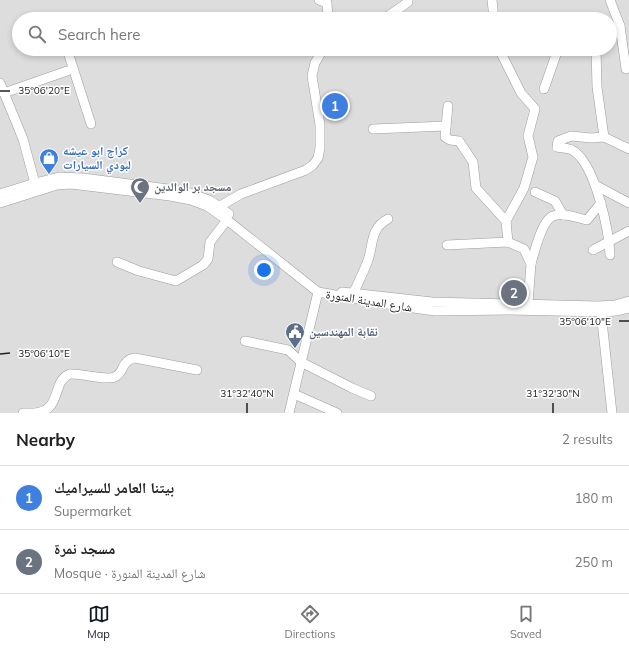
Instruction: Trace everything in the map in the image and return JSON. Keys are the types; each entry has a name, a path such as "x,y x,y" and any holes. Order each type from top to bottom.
{"street":[{"path":"319,0 327,3 328,12"},
{"path":"492,0 493,12"},
{"path":"610,0 615,12"},
{"path":"395,12 411,1"},
{"path":"617,18 620,26 626,69"},
{"path":"69,56 91,124"},
{"path":"216,209 241,194 306,170 318,158 320,148 320,125 312,76 315,63 319,56"},
{"path":"502,56 521,94 535,108 528,136 533,157 524,188 506,221 508,242"},
{"path":"544,89 556,56"},
{"path":"596,56 597,87 604,137"},
{"path":"4,93 67,71"},
{"path":"0,83 23,139 36,186"},
{"path":"448,106 445,137 450,140 459,141 473,162 476,188 506,221"},
{"path":"373,129 446,126"},
{"path":"610,255 609,241 595,185 584,161 572,150 557,147 558,141 571,136 591,138 604,137 629,149"},
{"name":"شارع المدينة المنورة","path":"0,194 36,186 71,184 88,185 191,200 216,209 320,286 341,292 354,292 432,302 528,303 598,306 614,305 629,301"},
{"path":"595,185 629,203"},
{"name":"شارع المدينة المنورة","path":"0,204 36,186"},
{"path":"535,192 556,201 563,215"},
{"path":"528,303 530,264 545,223 552,216 563,215 587,220 600,203"},
{"name":"شارع المدينة المنورة","path":"216,209 227,220 318,292 436,311 509,310 601,312 617,311 629,308"},
{"path":"354,292 368,261 374,233 382,222 388,219"},
{"path":"117,262 139,271 176,281 203,265 208,259 210,242 227,220"},
{"path":"593,250 629,231"},
{"path":"447,245 508,242 524,249 530,264"},
{"path":"289,413 318,292"},
{"path":"601,312 612,413"},
{"path":"245,341 288,350 301,362 371,396"},
{"path":"23,413 36,413 44,411 51,406 55,399 61,380 70,374 112,378 120,373 126,361 135,358 197,370"},
{"path":"294,394 337,413"}],"shaded area":[{"path":"0,0 629,0 629,413 0,413"}],"place":[{"name":"بيتنا العامر للسيراميك","path":"335,106"},
{"name":"كراج ابو عيشه لبودي السيارات","path":"49,175"},
{"name":"مسجد بر الوالدين","path":"140,204"},
{"name":"مسجد نمرة","path":"514,293"},
{"name":"نقابة المهندسين","path":"295,349"}]}
